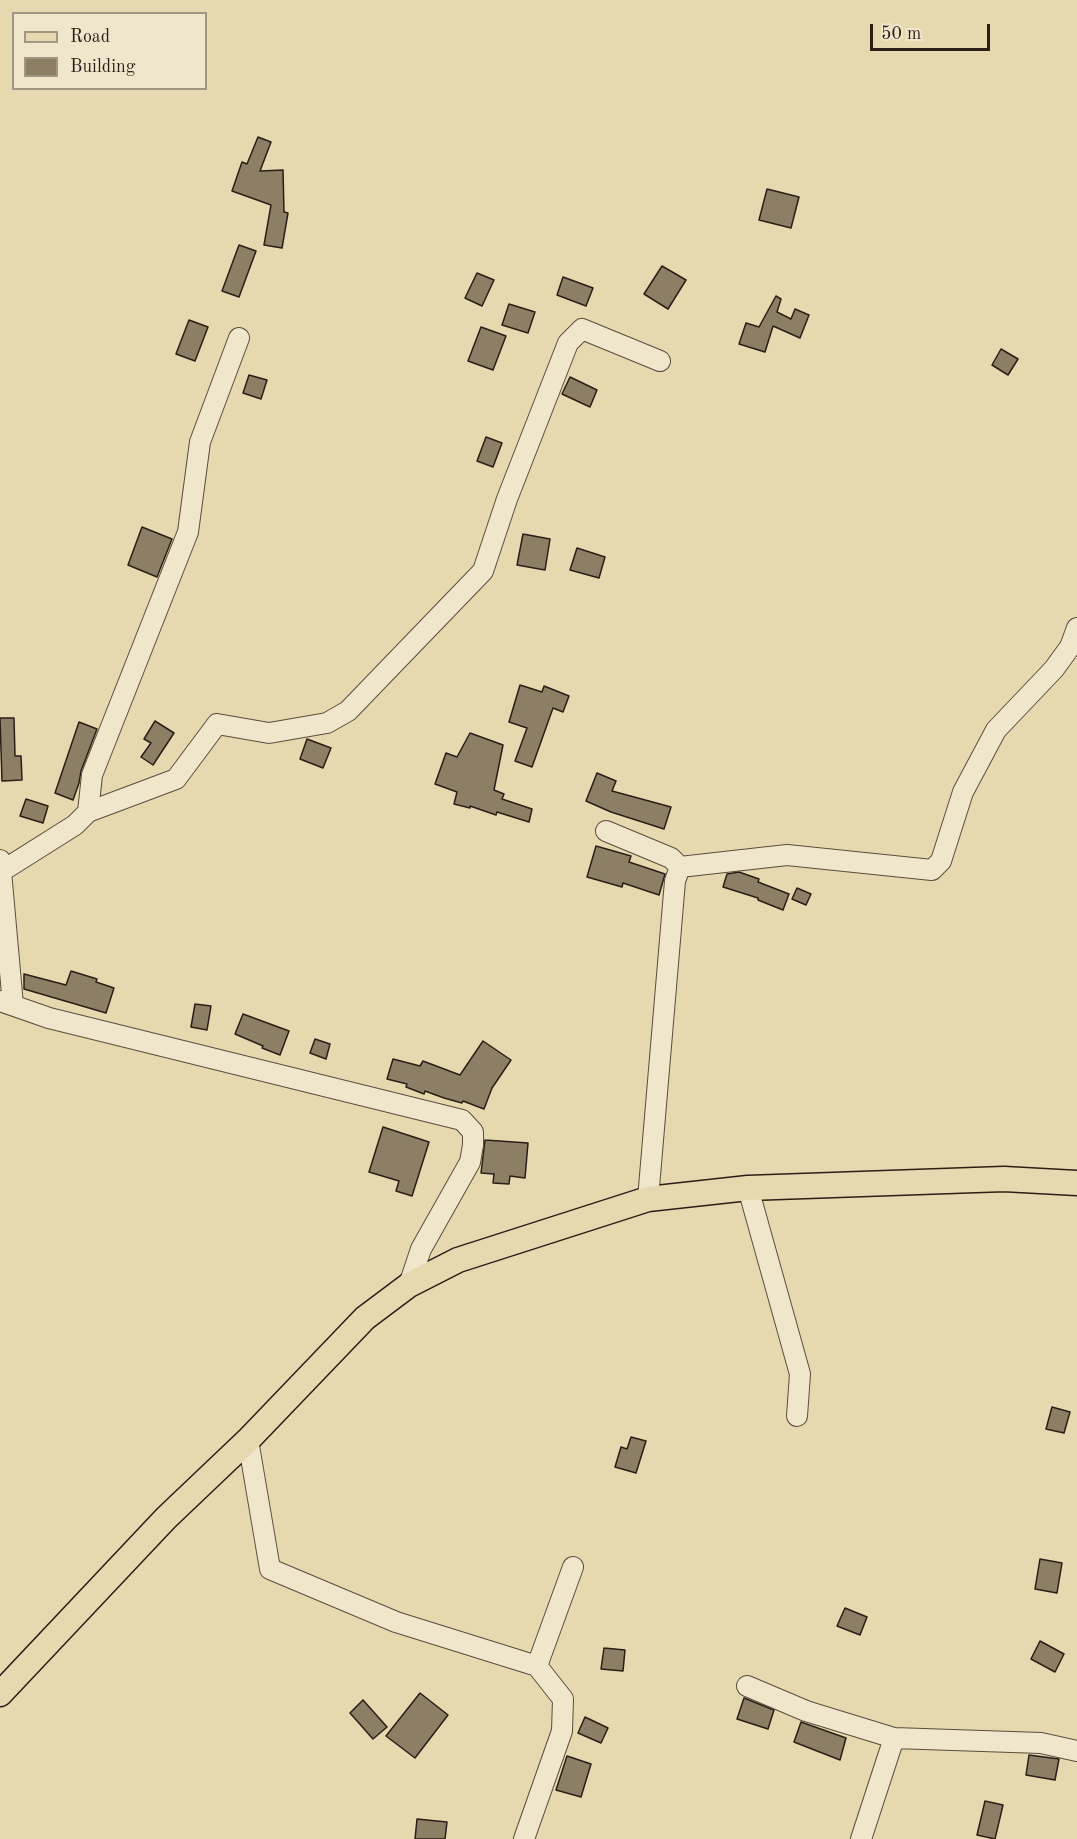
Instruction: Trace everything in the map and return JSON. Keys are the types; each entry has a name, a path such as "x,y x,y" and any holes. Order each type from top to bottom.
{"main road":[{"path":"0,1694 166,1518 248,1440 365,1318 409,1285 458,1260 648,1199 748,1188 1004,1179 1077,1183"}],"street":[{"path":"409,1285 421,1249 470,1162 473,1132 462,1120 49,1018 7,1003 1,866 75,825 88,812 176,779 217,724 269,733 327,723 348,711 483,571 507,499 568,344 582,329 660,361"},
{"path":"88,812 92,775 188,532 200,442 239,338"},
{"path":"680,867 787,855 932,870 941,861 963,792 996,730 1054,669 1070,647 1077,628"},
{"path":"606,831 671,858 680,867"},
{"path":"648,1199 675,881 680,867"},
{"path":"748,1188 800,1374 797,1416"},
{"path":"248,1440 270,1569 396,1622 537,1666 563,1699 562,1731 524,1839"},
{"path":"537,1666 573,1567"},
{"path":"747,1686 806,1711 894,1738 1041,1743 1077,1751"},
{"path":"861,1839 894,1738"}],"building":[{"path":"258,137 271,142 260,171 283,170 284,212 288,213 282,248 264,245 271,205 232,191 242,162 247,164"},
{"path":"767,189 799,197 791,228 759,220"},
{"path":"239,245 256,251 239,297 222,291"},
{"path":"662,266 686,280 668,309 644,294"},
{"path":"477,273 494,280 482,306 465,298"},
{"path":"563,277 593,288 586,306 557,295"},
{"path":"776,296 781,299 777,312 791,319 795,309 809,315 800,338 773,326 765,352 739,344 746,323 759,327"},
{"path":"509,304 535,312 528,333 502,325"},
{"path":"189,320 208,327 195,361 176,354"},
{"path":"481,327 506,336 493,370 468,361"},
{"path":"1001,349 1018,359 1008,375 992,365"},
{"path":"249,375 267,380 261,399 243,393"},
{"path":"570,377 597,390 590,407 562,394"},
{"path":"486,437 502,443 493,467 477,461"},
{"path":"142,527 172,539 157,577 128,565"},
{"path":"523,534 550,539 545,570 517,565"},
{"path":"577,548 605,557 599,578 570,570"},
{"path":"520,685 542,692 544,686 569,696 563,712 553,708 532,767 515,761 527,728 509,722"},
{"path":"0,718 14,718 15,756 21,756 22,780 2,781"},
{"path":"155,721 174,733 153,765 141,757 151,743 144,739"},
{"path":"79,722 97,729 73,800 55,793"},
{"path":"470,733 503,745 494,790 504,794 502,799 532,809 529,822 497,812 496,815 470,806 470,808 454,804 457,792 435,784 446,753 457,757"},
{"path":"307,739 331,748 323,768 300,759"},
{"path":"597,773 616,781 612,791 671,807 664,829 611,812 586,801"},
{"path":"26,799 48,806 43,823 20,816"},
{"path":"596,846 631,856 629,862 665,874 659,895 623,883 622,887 587,877"},
{"path":"739,872 789,894 783,910 758,900 758,898 723,887 727,874"},
{"path":"797,888 811,894 806,905 792,899"},
{"path":"71,971 97,979 96,982 114,988 106,1013 24,989 24,974 66,985"},
{"path":"195,1004 211,1006 207,1030 191,1027"},
{"path":"243,1014 289,1031 280,1055 235,1034"},
{"path":"315,1039 330,1044 326,1059 310,1053"},
{"path":"483,1041 511,1060 492,1088 484,1109 425,1091 424,1094 406,1087 407,1084 387,1079 393,1059 420,1066 423,1061 460,1075"},
{"path":"383,1127 429,1142 412,1196 396,1191 399,1181 369,1172"},
{"path":"485,1140 528,1143 525,1178 510,1176 509,1184 493,1183 494,1174 481,1173"},
{"path":"1052,1407 1070,1412 1064,1433 1046,1429"},
{"path":"631,1437 646,1441 636,1473 615,1467 621,1447 627,1449"},
{"path":"1040,1559 1062,1563 1057,1593 1035,1589"},
{"path":"845,1608 867,1617 860,1635 837,1626"},
{"path":"1040,1641 1064,1654 1055,1672 1031,1659"},
{"path":"604,1648 625,1650 623,1671 601,1669"},
{"path":"420,1693 448,1715 415,1758 386,1736"},
{"path":"744,1698 774,1710 768,1729 737,1719"},
{"path":"363,1700 387,1727 373,1739 350,1713"},
{"path":"585,1717 608,1728 601,1743 578,1733"},
{"path":"801,1722 846,1738 840,1760 794,1742"},
{"path":"1029,1755 1059,1759 1055,1780 1026,1775"},
{"path":"567,1756 591,1764 581,1797 556,1790"},
{"path":"985,1801 1003,1805 995,1839 977,1835"},
{"path":"417,1819 447,1822 445,1839 415,1839"}]}
